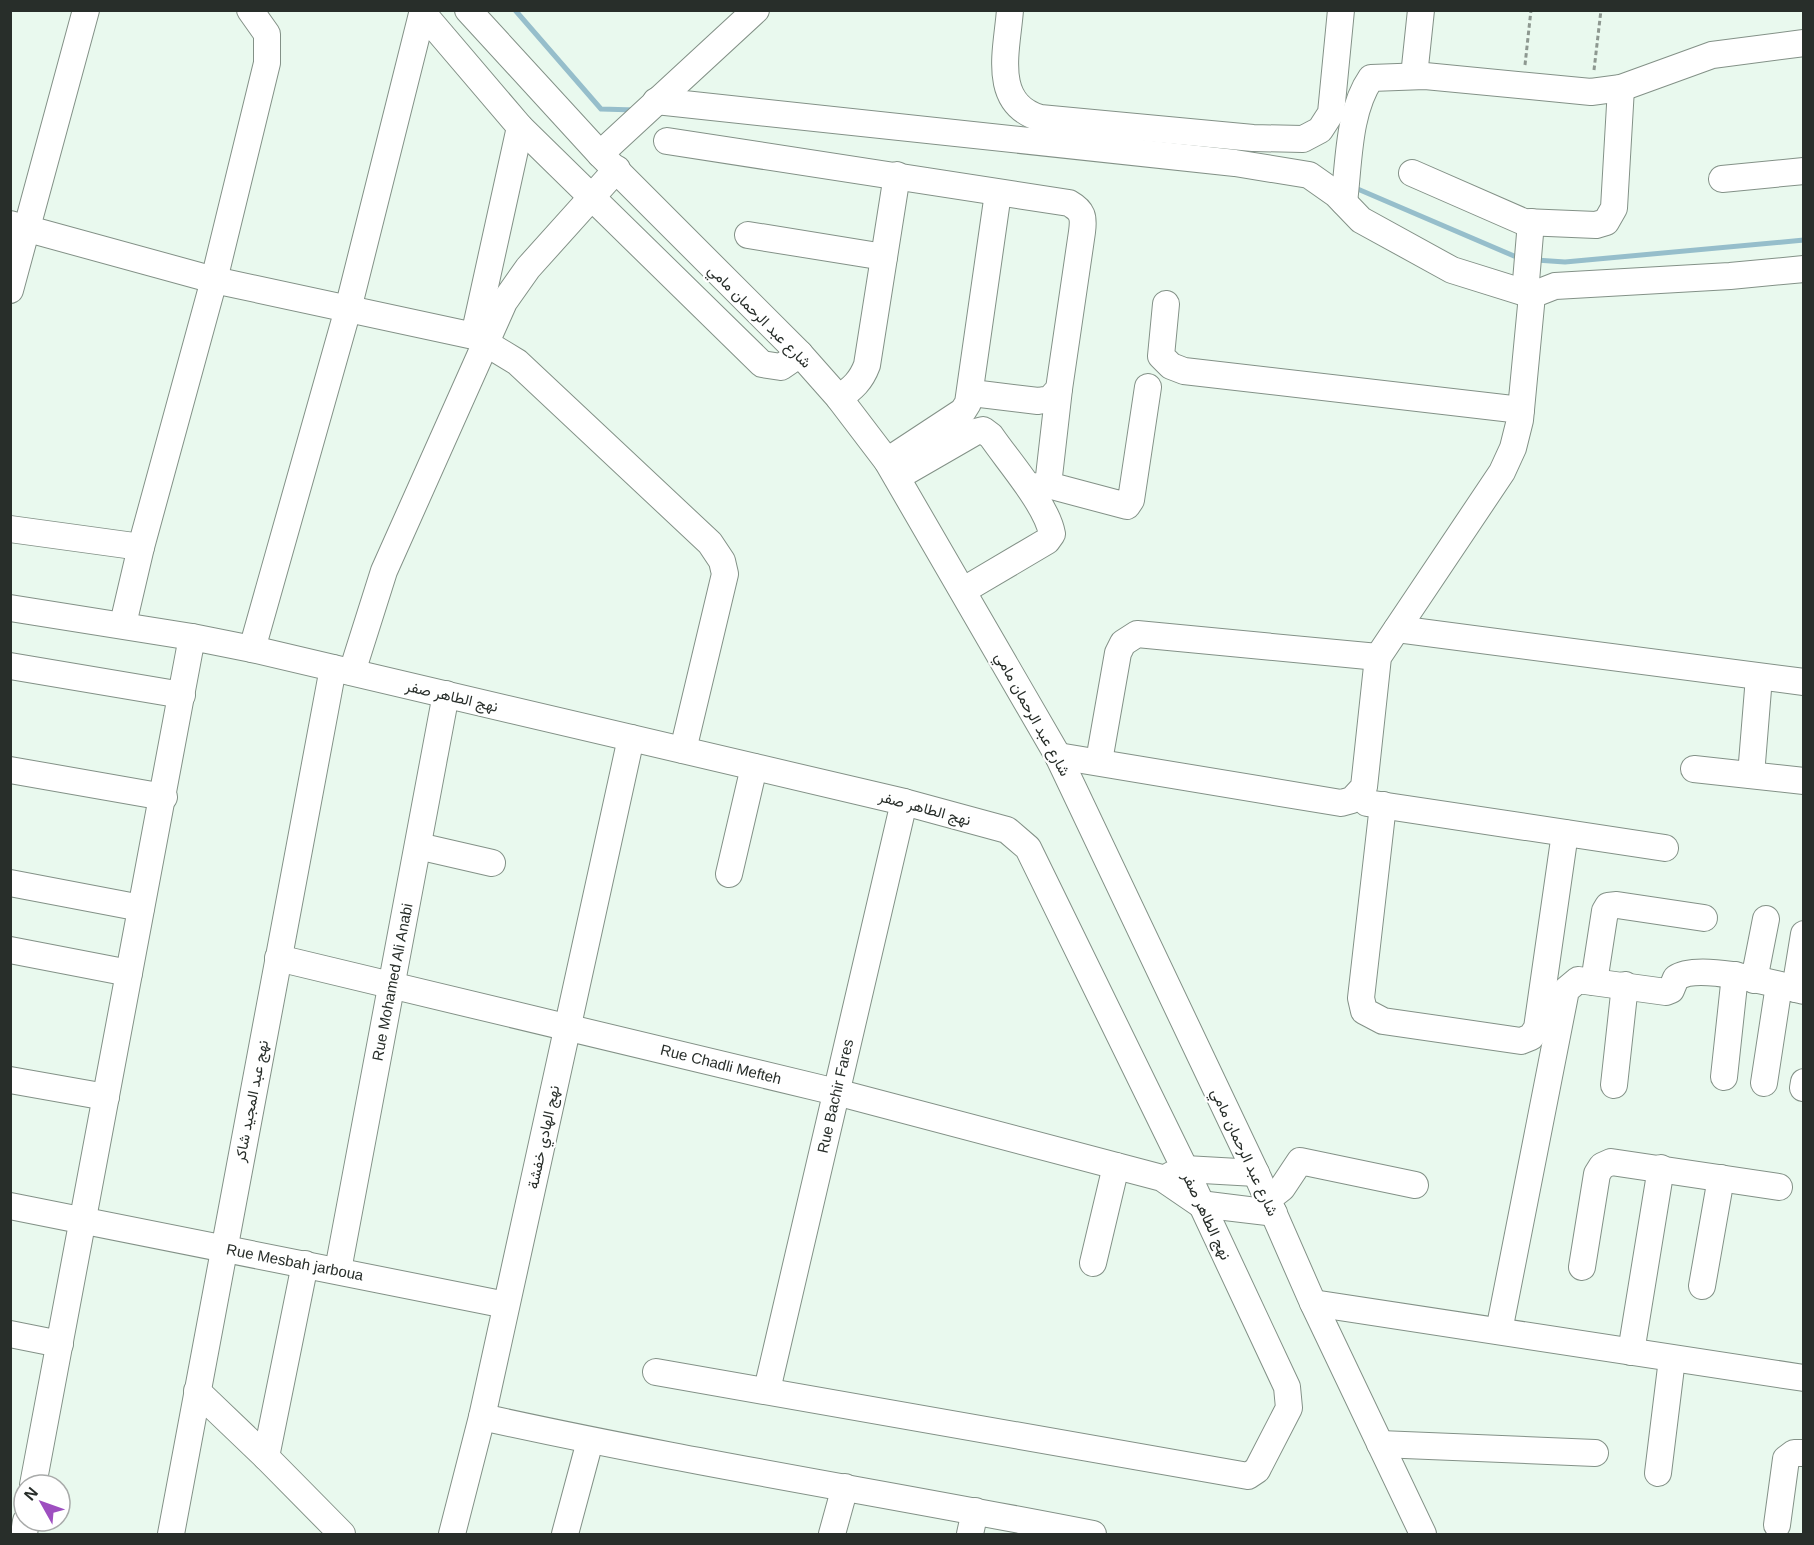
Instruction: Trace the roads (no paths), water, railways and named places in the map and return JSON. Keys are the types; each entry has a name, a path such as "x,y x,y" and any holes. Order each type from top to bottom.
{"street":[{"path":"10,290 19,227 86,10"},
{"path":"123,624 141,548 214,280 267,63 267,34 249,10"},
{"name":"شارع عبد الرحمان مامي","path":"468,10 608,161 800,354 839,398 892,469 1058,756 1256,1173 1313,1303 1423,1534"},
{"path":"480,339 515,284 591,198 608,161 656,101 756,10"},
{"path":"1010,10 1005,57 1006,88 1013,101 1027,113 1040,118 1241,137 1303,139 1320,130 1331,113 1341,10"},
{"path":"1414,76 1421,10"},
{"path":"423,11 520,128 762,364 781,367 800,354"},
{"path":"252,649 348,309 423,11"},
{"path":"1344,202 1352,138 1361,92 1371,78 1414,76 1591,92 1622,88 1712,55 1803,44"},
{"path":"1412,172 1505,216 1531,222 1596,225 1606,222 1612,215 1622,88"},
{"path":"656,101 1235,163 1309,175 1344,202 1361,220 1452,270 1528,294 1555,286 1730,276 1803,269"},
{"path":"480,339 520,128"},
{"path":"667,141 1069,202 1079,208 1084,217 1059,389 1038,486"},
{"path":"1722,179 1803,171"},
{"path":"839,398 863,377 867,365 897,175"},
{"path":"892,469 963,411 972,393 998,193"},
{"path":"1352,800 1364,787 1378,657 1502,472 1513,448 1521,411 1531,222"},
{"path":"19,227 214,280 480,339 517,362 710,543 722,561 725,574 683,750"},
{"path":"748,235 884,257"},
{"path":"1166,304 1161,356 1171,366 1184,371 1521,411"},
{"name":"نهج عبد المجيد شاكر","path":"171,1534 278,958 343,670 480,339"},
{"path":"1038,486 1127,506 1131,500 1148,387"},
{"path":"972,393 1038,402 1050,399 1059,389"},
{"path":"892,469 983,430 1038,486 1052,534 1047,541 964,590"},
{"path":"10,529 141,548"},
{"name":"نهج الطاهر صفر","path":"10,608 123,624 252,649 754,766 904,802 1007,830 1028,848 1174,1173"},
{"path":"1397,629 1803,682"},
{"path":"1099,761 1118,653 1123,643 1137,634 1378,657"},
{"path":"35,1473 182,695 201,639"},
{"path":"10,666 182,695"},
{"path":"1751,776 1759,677"},
{"name":"Rue Mohamed Ali Anabi","path":"338,1270 446,694"},
{"name":"نهج الهادي خفشة","path":"452,1534 482,1417 631,738"},
{"path":"1058,756 1341,803 1352,800 1665,848"},
{"path":"729,874 754,766"},
{"path":"1694,769 1803,781"},
{"path":"10,770 164,797"},
{"name":"Rue Bachir Fares","path":"767,1390 904,802"},
{"path":"1383,805 1361,998 1364,1011 1383,1022 1521,1041 1531,1037 1537,1028 1565,833"},
{"path":"418,846 492,863"},
{"path":"10,883 141,908"},
{"path":"1594,982 1605,911 1608,906 1617,905 1704,918"},
{"path":"1764,1083 1773,984 1766,919"},
{"path":"1724,1077 1773,984 1803,934"},
{"path":"10,950 129,973"},
{"name":"Rue Chadli Mefteh","path":"278,958 836,1092 1116,1166 1174,1173"},
{"path":"1499,1331 1566,990 1578,980 1666,992 1671,990 1676,978 1685,973 1773,984"},
{"path":"1614,1085 1625,985"},
{"path":"10,1080 106,1097"},
{"path":"1174,1173 1200,1204 1271,1206 1300,1161 1414,1185"},
{"path":"1582,1267 1597,1174 1602,1166 1611,1162 1779,1187"},
{"path":"1093,1263 1116,1166"},
{"path":"1631,1352 1661,1168"},
{"path":"1174,1173 1256,1173"},
{"path":"1702,1286 1721,1178"},
{"name":"نهج الطاهر صفر","path":"767,1390 1248,1476 1257,1470 1289,1408 1287,1387 1200,1204"},
{"name":"Rue Mesbah jarboua","path":"10,1206 507,1305"},
{"path":"266,1457 304,1264"},
{"path":"1313,1303 1803,1378"},
{"path":"10,1334 60,1344"},
{"path":"1658,1473 1672,1359"},
{"path":"656,1372 767,1390"},
{"path":"197,1391 342,1534"},
{"path":"482,1417 590,1441 845,1487 973,1523 1093,1534"},
{"path":"565,1534 590,1441"},
{"path":"1380,1443 1595,1453"},
{"path":"1777,1525 1786,1459 1798,1452 1803,1452"},
{"path":"832,1534 845,1487"}],"waterway":[{"path":"515,10 601,109 635,110"},
{"path":"1353,187 1521,259"},
{"path":"1536,260 1565,262 1804,240"}]}
